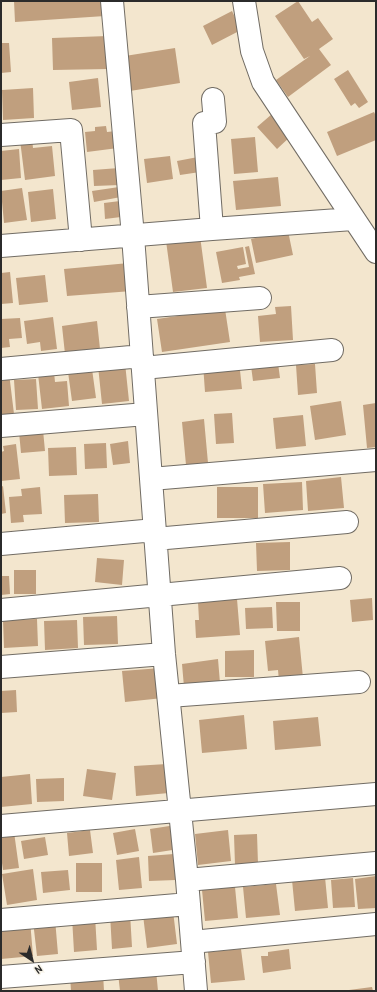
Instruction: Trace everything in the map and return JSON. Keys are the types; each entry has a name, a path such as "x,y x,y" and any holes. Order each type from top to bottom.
{"street":[{"path":"112,1 133,236 164,654 187,880 196,991"},
{"path":"244,1 252,51 263,82 375,249"},
{"path":"212,229 204,123 214,122 213,99"},
{"path":"1,135 71,130 81,240"},
{"path":"1,246 354,219"},
{"path":"138,307 260,298"},
{"path":"1,369 332,350"},
{"path":"1,426 146,414"},
{"path":"151,479 376,460"},
{"path":"1,544 347,522"},
{"path":"1,610 340,578"},
{"path":"1,667 164,654"},
{"path":"169,696 359,682"},
{"path":"1,826 376,794"},
{"path":"187,880 376,863"},
{"path":"1,920 189,904"},
{"path":"1,977 193,952 376,924"}],"building":[{"path":"14,1 104,1 105,16 15,22"},
{"path":"298,1 312,22 318,18 333,39 319,49 331,65 288,97 276,80 310,56 304,59 275,16"},
{"path":"232,11 241,30 212,45 203,26"},
{"path":"108,36 108,69 53,70 52,38"},
{"path":"1,43 9,43 11,72 1,73"},
{"path":"175,48 180,83 130,91 125,56"},
{"path":"348,70 368,102 359,108 355,103 351,106 334,79"},
{"path":"98,78 101,107 72,110 69,82"},
{"path":"33,88 34,118 3,120 2,90"},
{"path":"374,112 376,116 376,140 337,156 327,132"},
{"path":"272,114 291,136 277,149 257,127"},
{"path":"106,126 107,132 116,131 118,148 87,152 85,132 95,131 95,127"},
{"path":"255,137 258,172 234,174 231,139"},
{"path":"32,138 33,148 52,146 55,176 25,180 20,140"},
{"path":"19,149 21,178 1,180 1,151"},
{"path":"170,156 173,179 147,183 144,159"},
{"path":"198,157 200,172 180,175 177,161"},
{"path":"119,168 120,185 94,186 93,170"},
{"path":"278,177 281,206 236,210 233,181"},
{"path":"119,187 121,197 94,202 92,191"},
{"path":"22,188 27,220 4,223 1,191"},
{"path":"53,189 56,219 31,222 28,192"},
{"path":"120,201 121,217 105,219 104,203"},
{"path":"288,231 293,255 256,263 251,239"},
{"path":"200,236 207,288 173,292 166,241"},
{"path":"249,246 255,274 239,277 240,280 222,283 216,252 243,247 246,264 237,266 238,269 249,267 245,247"},
{"path":"129,263 132,291 67,296 64,269"},
{"path":"10,272 13,303 1,304 1,273"},
{"path":"45,275 48,302 19,305 16,278"},
{"path":"291,306 293,340 260,342 258,316 276,314 275,307"},
{"path":"225,309 230,342 162,352 157,319"},
{"path":"53,317 57,349 41,351 40,342 27,344 24,321"},
{"path":"20,318 22,338 9,339 10,347 1,348 1,319"},
{"path":"97,321 100,349 65,354 62,326"},
{"path":"239,361 242,389 205,392 203,364"},
{"path":"125,363 129,401 102,404 98,366"},
{"path":"278,363 280,378 253,381 251,366"},
{"path":"315,364 317,393 298,395 296,365"},
{"path":"92,369 96,398 72,401 68,372"},
{"path":"54,372 55,382 67,381 69,406 42,409 38,374"},
{"path":"9,373 14,414 1,416 1,374"},
{"path":"36,379 38,409 16,410 14,380"},
{"path":"341,401 346,435 315,440 310,406"},
{"path":"376,403 376,447 367,448 363,405"},
{"path":"232,413 234,443 216,444 214,414"},
{"path":"303,415 306,446 276,449 273,418"},
{"path":"204,419 208,463 186,465 182,422"},
{"path":"43,430 45,451 21,453 19,432"},
{"path":"128,441 130,463 113,465 110,444"},
{"path":"106,443 107,468 85,469 84,444"},
{"path":"16,444 20,479 1,481 1,452 4,451 3,446"},
{"path":"76,447 77,475 49,476 48,448"},
{"path":"341,477 344,508 308,511 306,481"},
{"path":"302,482 303,510 265,513 263,484"},
{"path":"3,486 6,513 1,514 1,487"},
{"path":"40,487 42,514 23,515 24,522 11,523 9,497 22,496 21,489"},
{"path":"217,487 258,487 258,518 217,518"},
{"path":"98,494 99,522 65,523 64,495"},
{"path":"290,542 290,570 257,571 256,543"},
{"path":"97,558 124,560 122,585 95,582"},
{"path":"14,570 36,570 36,594 14,594"},
{"path":"1,576 9,576 10,594 1,595"},
{"path":"372,598 373,620 352,622 350,600"},
{"path":"237,599 240,635 196,638 195,620 199,620 198,602"},
{"path":"276,602 300,602 300,631 277,631"},
{"path":"272,607 273,628 246,629 245,608"},
{"path":"117,616 118,644 84,645 83,617"},
{"path":"37,619 38,646 4,648 3,620"},
{"path":"77,620 78,648 45,650 44,621"},
{"path":"299,637 303,678 279,681 278,670 268,671 265,641"},
{"path":"254,650 254,677 225,677 225,651"},
{"path":"218,659 220,683 184,687 182,664"},
{"path":"161,668 163,698 125,702 122,671"},
{"path":"16,690 17,712 1,713 1,691"},
{"path":"244,715 247,749 202,753 199,720"},
{"path":"318,717 321,746 275,750 273,721"},
{"path":"167,764 169,793 136,796 134,766"},
{"path":"87,769 116,773 112,800 83,796"},
{"path":"30,774 32,804 1,807 1,777"},
{"path":"64,778 64,801 37,802 36,779"},
{"path":"176,825 179,849 153,853 150,829"},
{"path":"135,829 139,851 117,855 113,833"},
{"path":"90,830 93,853 69,856 67,833"},
{"path":"228,830 231,861 198,865 195,834"},
{"path":"14,832 19,868 3,870 1,856 1,834"},
{"path":"257,834 258,864 235,865 234,835"},
{"path":"45,837 48,855 24,859 21,841"},
{"path":"174,854 176,880 149,881 148,856"},
{"path":"139,857 142,888 119,890 116,860"},
{"path":"76,863 102,863 102,892 76,892"},
{"path":"33,869 37,900 7,905 2,874"},
{"path":"68,870 70,890 43,893 41,872"},
{"path":"376,876 376,908 358,909 355,879"},
{"path":"325,877 328,908 295,911 292,880"},
{"path":"353,878 355,907 333,908 331,880"},
{"path":"276,884 280,915 246,918 243,887"},
{"path":"235,887 238,918 205,921 202,890"},
{"path":"173,911 177,944 147,948 143,915"},
{"path":"130,913 132,947 112,949 110,914"},
{"path":"95,916 97,950 74,952 72,917"},
{"path":"55,919 58,954 37,956 33,921"},
{"path":"30,920 33,956 1,959 1,923"},
{"path":"241,949 245,980 211,983 208,952"},
{"path":"289,949 291,969 263,973 261,956 268,956 268,952"},
{"path":"156,970 158,991 120,991 118,973"},
{"path":"103,973 104,991 71,991 70,975"},
{"path":"372,987 373,991 349,991 349,990"}]}
